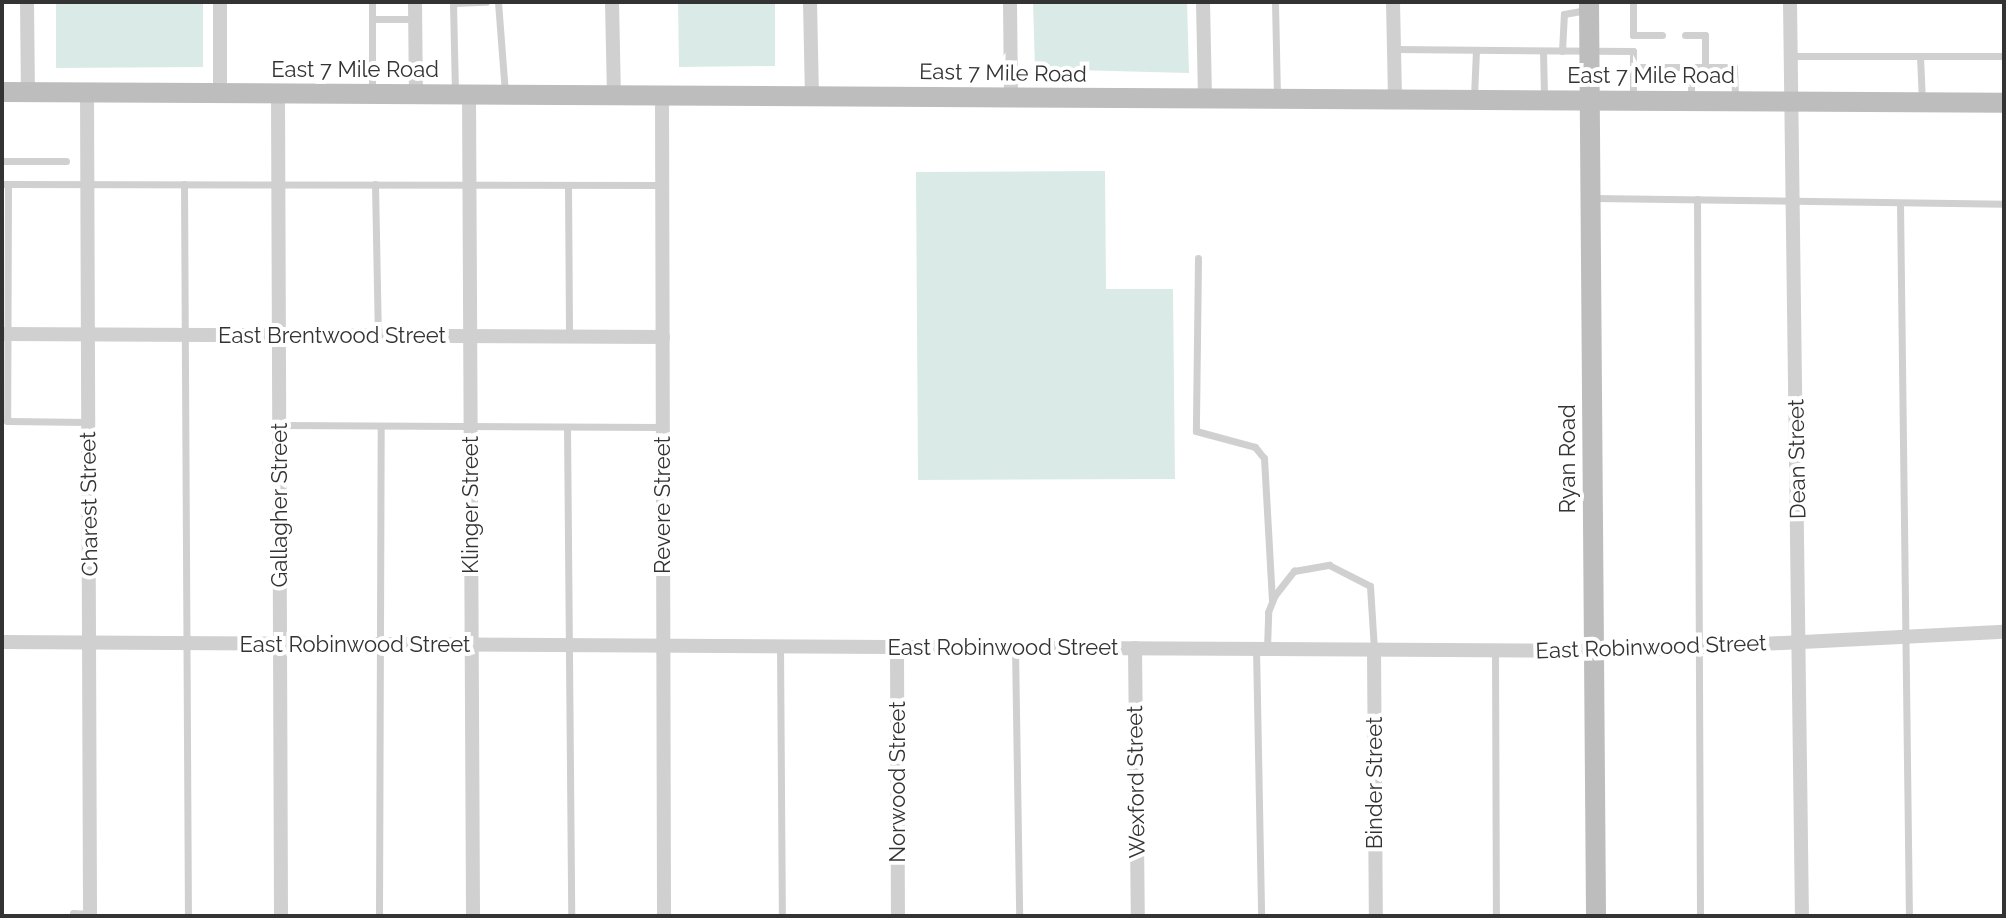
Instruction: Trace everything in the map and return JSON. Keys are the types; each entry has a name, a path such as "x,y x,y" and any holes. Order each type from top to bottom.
{"street":[{"path":"27,2 28,92"},
{"path":"220,2 220,93"},
{"path":"415,2 416,94"},
{"path":"612,2 614,94"},
{"path":"810,2 812,95"},
{"path":"1010,2 1011,96"},
{"path":"1203,2 1205,99"},
{"path":"1393,2 1395,100"},
{"name":"Dean Street","path":"1790,2 1802,916"},
{"name":"Ryan Road","path":"1589,6 1596,916"},
{"name":"East 7 Mile Road","path":"2,92 2004,103"},
{"name":"Charest Street","path":"87,92 90,915"},
{"name":"Gallagher Street","path":"278,94 281,916"},
{"name":"Klinger Street","path":"462,94 470,184 473,916"},
{"name":"Revere Street","path":"662,94 664,916"},
{"name":"East Brentwood Street","path":"4,334 663,337"},
{"name":"East Robinwood Street","path":"2,642 1594,651 2004,632"},
{"name":"Norwood Street","path":"897,647 898,916"},
{"name":"Wexford Street","path":"1135,648 1138,916"},
{"name":"Binder Street","path":"1374,650 1376,916"}],"lane":[{"path":"372,2 372,94"},
{"path":"462,94 453,3 486,2"},
{"path":"498,2 505,94"},
{"path":"1275,2 1277,99"},
{"path":"1632,100 1633,2"},
{"path":"1562,51 1564,14 1589,6"},
{"path":"372,19 415,19"},
{"path":"1633,35 1652,39 1662,35"},
{"path":"1685,35 1705,35 1705,67"},
{"path":"1394,49 1633,51"},
{"path":"1474,99 1476,50"},
{"path":"1543,51 1544,100"},
{"path":"1791,56 2004,56"},
{"path":"1920,56 1922,102"},
{"path":"1633,67 1652,63 1734,67 1735,101"},
{"path":"1691,67 1691,100"},
{"path":"2,161 66,161"},
{"path":"88,422 7,421 5,184 663,185"},
{"path":"184,184 184,644 188,916"},
{"path":"375,184 378,336"},
{"path":"568,185 569,336"},
{"path":"1591,197 2004,204"},
{"path":"1697,199 1696,647 1700,916"},
{"path":"1900,204 1909,916"},
{"path":"1198,258 1196,431 1255,447 1264,458 1272,601 1261,648 1261,916"},
{"path":"279,425 663,427"},
{"path":"379,916 381,426"},
{"path":"567,427 571,916"},
{"path":"1272,601 1294,571 1329,565 1353,576 1370,586 1374,650"},
{"path":"780,647 782,916"},
{"path":"1015,648 1019,916"},
{"path":"1495,650 1496,916"},
{"path":"73,913 90,915"}],"shaded area":[{"path":"56,2 203,2 203,67 56,68"},
{"path":"678,2 775,2 775,66 679,67"},
{"path":"1033,2 1187,2 1189,73 1035,69"},
{"path":"1105,171 1106,289 1173,289 1175,479 918,480 916,172"}]}
